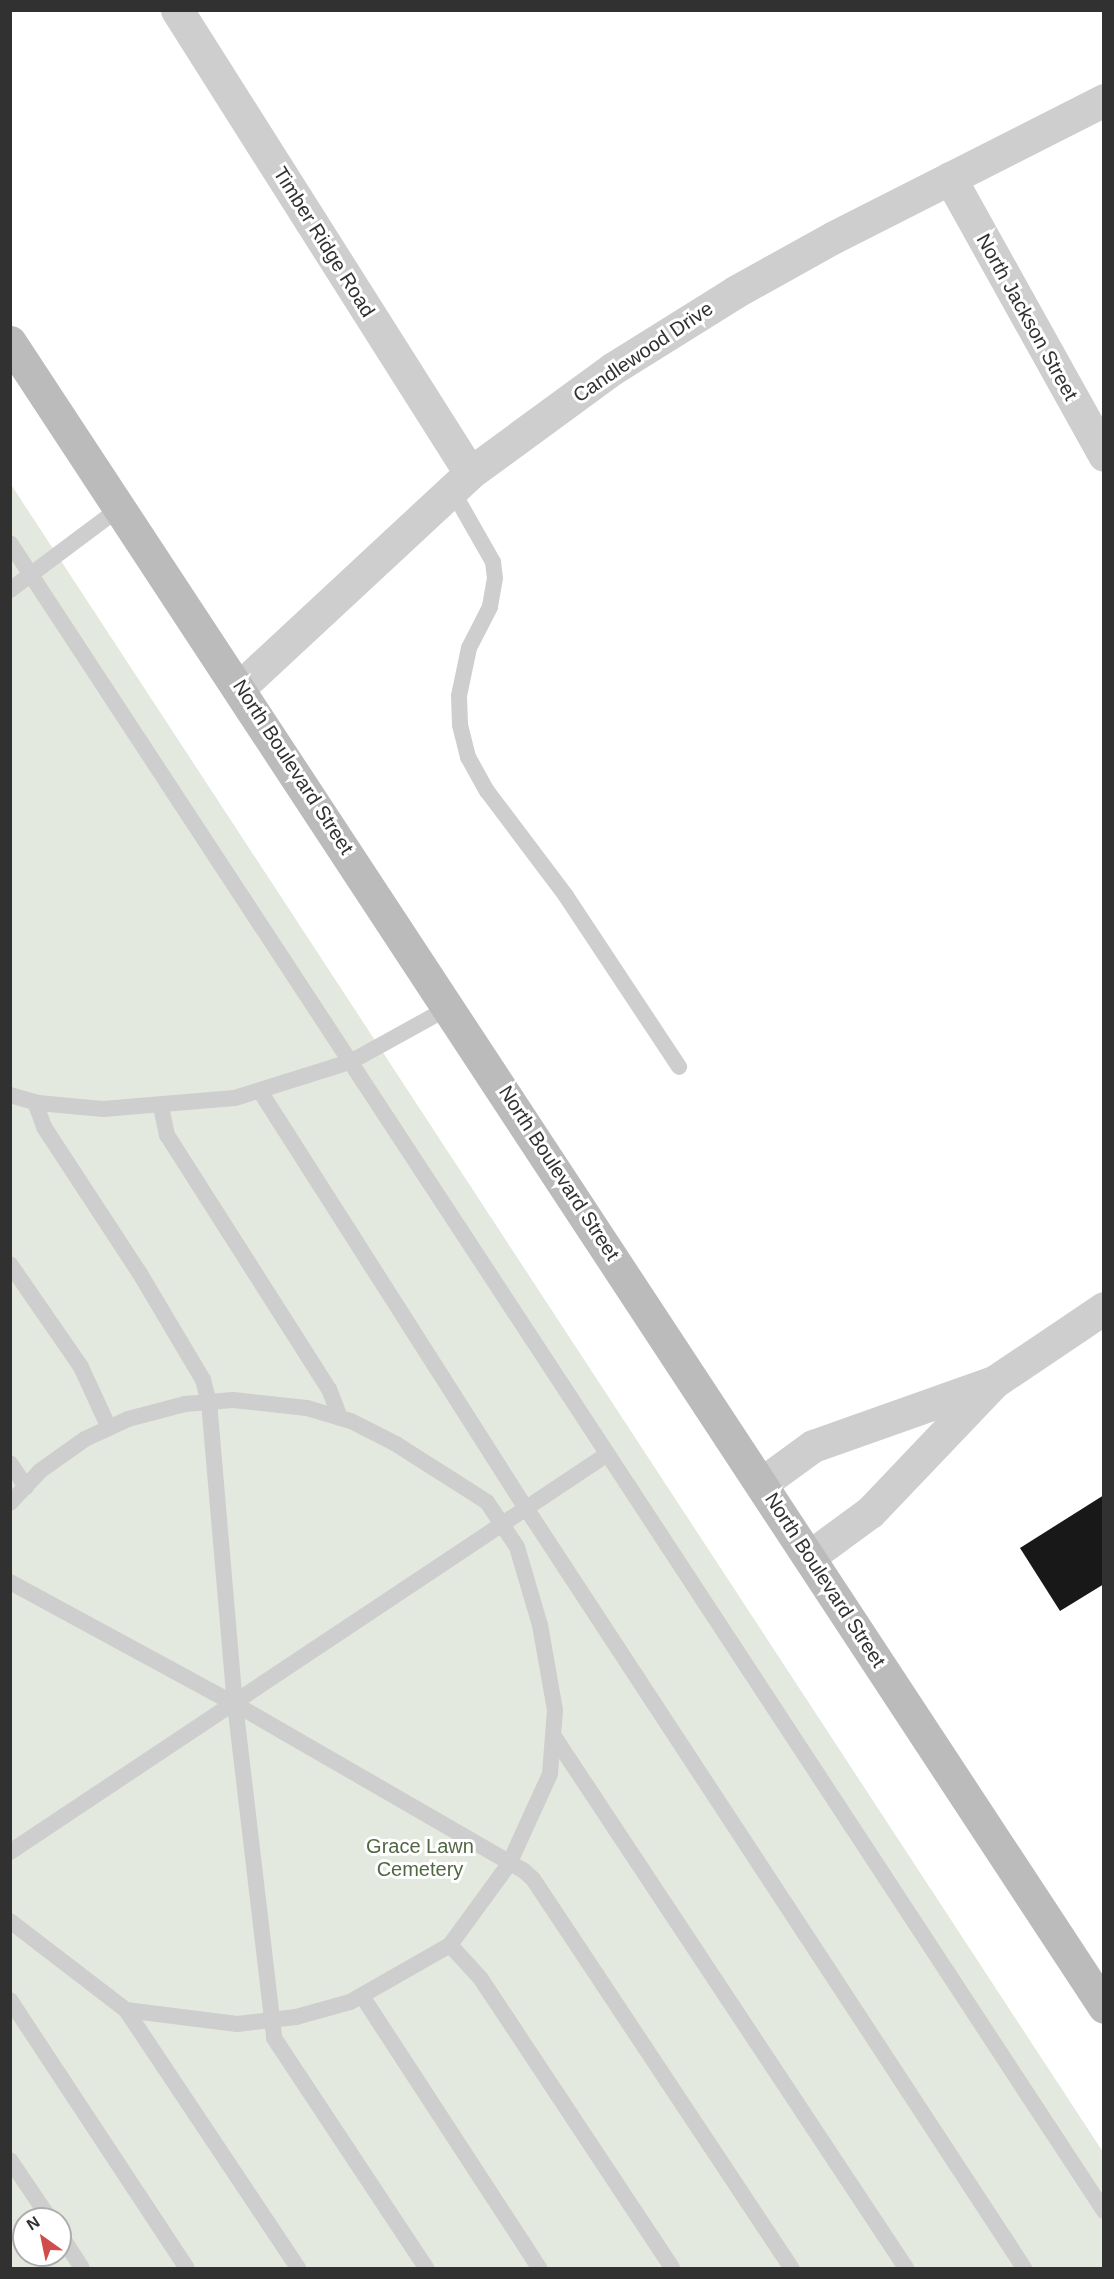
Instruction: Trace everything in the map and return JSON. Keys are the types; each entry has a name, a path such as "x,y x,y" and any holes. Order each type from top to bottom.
{"main road":[{"name":"North Boulevard Street","path":"10,342 240,687 1104,2007"}],"street":[{"name":"Timber Ridge Road","path":"177,10 461,482"},
{"name":"Candlewood Drive","path":"240,687 461,482 612,369 735,292 950,178 1104,100"},
{"name":"North Jackson Street","path":"950,178 1104,455"},
{"path":"810,1556 870,1512 994,1382 1104,1308"},
{"path":"762,1483 813,1446 994,1382"}],"lane":[{"path":"461,482 493,562 495,578 490,607 469,648 459,696 460,725 468,757 487,791 566,896 679,1067"},
{"path":"10,590 121,507"},
{"path":"10,543 352,1061 606,1455 1104,2211"},
{"path":"10,1095 34,1102 103,1109 161,1107 235,1098 352,1061 450,1007"},
{"path":"260,1091 526,1508 1024,2268"},
{"path":"34,1102 44,1127 139,1272 203,1380 209,1402 234,1704 270,2020 274,2038 426,2268"},
{"path":"161,1107 167,1135 329,1389 340,1418"},
{"path":"10,1264 81,1368 109,1428"},
{"path":"10,1503 85,1438 128,1419 209,1402 233,1400 307,1408 340,1418 396,1444 487,1502 504,1523 517,1547 540,1625 550,1671 555,1738 550,1774 509,1864 450,1945 362,1996 296,2017 237,2024 126,2010"},
{"path":"10,1852 606,1455"},
{"path":"10,1463 26,1487"},
{"path":"10,1582 234,1704 533,1880 791,2268"},
{"path":"555,1738 906,2268"},
{"path":"10,1921 126,2010 298,2268"},
{"path":"450,1945 481,1979 672,2268"},
{"path":"362,1996 539,2268"},
{"path":"10,2001 187,2268"},
{"path":"10,2160 42,2207"},
{"path":"72,2253 82,2268"}],"green space":[{"name":"Grace Lawn Cemetery","path":"10,483 1103,2152 1103,2268 11,2268"}],"building":[{"path":"1104,1495 1104,1584 1060,1611 1020,1548"}]}
